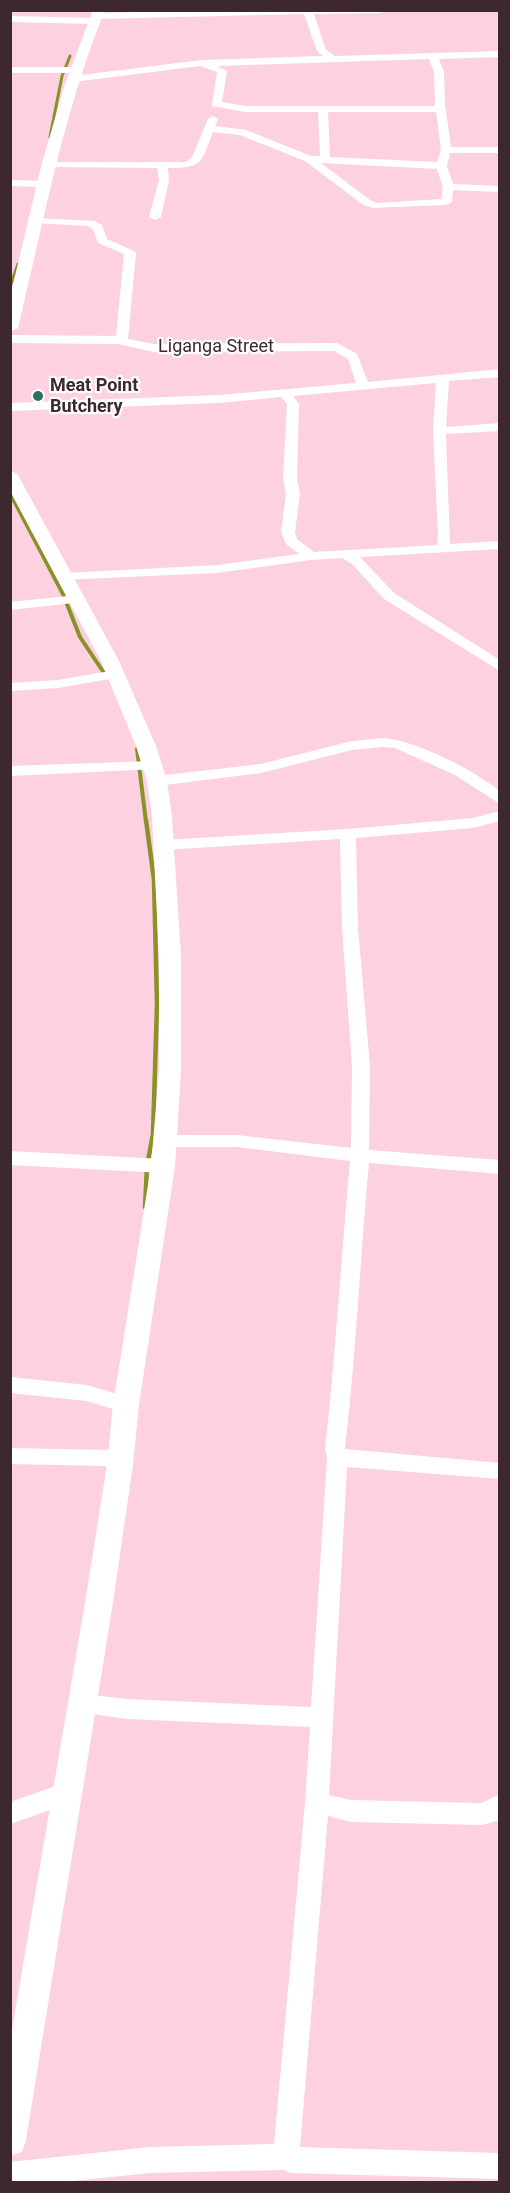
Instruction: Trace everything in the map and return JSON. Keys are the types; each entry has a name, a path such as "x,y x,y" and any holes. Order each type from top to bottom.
{"main road":[{"path":"10,328 44,184 74,74 97,16"},
{"path":"10,475 78,599 129,700 154,773 164,845 170,956 170,1071 163,1166 126,1405 120,1465 68,1798 41,1964 14,2084 10,2140"}],"street":[{"path":"10,19 381,10"},
{"path":"304,12 322,51 331,58"},
{"path":"309,59 322,51"},
{"path":"10,70 74,74 202,63 416,56 434,60 500,54"},
{"path":"210,129 242,132 309,159 366,202 376,206 446,202 448,187 442,158 446,150 439,72 434,60"},
{"path":"50,165 180,166 194,162 199,156 210,129 222,71 233,62"},
{"path":"202,63 222,71"},
{"path":"216,104 245,109 441,110"},
{"path":"322,109 325,160"},
{"path":"446,150 500,150"},
{"path":"309,159 442,166"},
{"path":"155,217 164,180 162,166"},
{"path":"10,183 44,184"},
{"path":"448,187 500,189"},
{"path":"36,221 90,222 98,227 102,241 127,250 130,254 122,339"},
{"name":"Liganga Street","path":"10,339 118,340 154,348 337,347 353,357 363,386"},
{"path":"10,407 285,394 500,373"},
{"path":"443,379 439,431 445,534 443,548"},
{"path":"285,394 293,404 290,479 293,497 288,532 291,541 311,556"},
{"path":"439,431 500,428"},
{"path":"66,577 217,569 311,556 500,545"},
{"path":"345,554 357,561 389,596 500,667"},
{"path":"10,606 78,599"},
{"path":"10,687 58,684 116,674"},
{"path":"10,771 154,773 275,766 368,744 389,742 460,772 477,781 500,800"},
{"path":"164,845 348,834 473,823 500,816"},
{"path":"286,2157 317,1803 337,1458 335,1449 346,1352 351,1250 360,1156 361,1066 350,928 348,834"},
{"path":"164,1141 237,1141 360,1156 500,1167"},
{"path":"10,1158 163,1166"},
{"path":"10,1385 86,1394 118,1400 126,1405"},
{"path":"10,1456 109,1458 120,1465"},
{"path":"337,1458 500,1471"},
{"path":"81,1704 127,1709 322,1717"},
{"path":"10,1813 56,1797 68,1798"},
{"path":"317,1803 351,1811 482,1814 497,1810"},
{"path":"10,2175 150,2160 286,2157 291,2160 500,2166"}],"waterway":[{"path":"50,137 62,76 70,56"},
{"path":"10,287 18,264"},
{"path":"10,493 63,594 80,637 106,676"},
{"path":"137,749 146,822"},
{"path":"145,1207 147,1166 153,1134 157,1004 154,880 146,820"}],"place":[{"name":"Meat Point Butchery","path":"38,396"}]}
